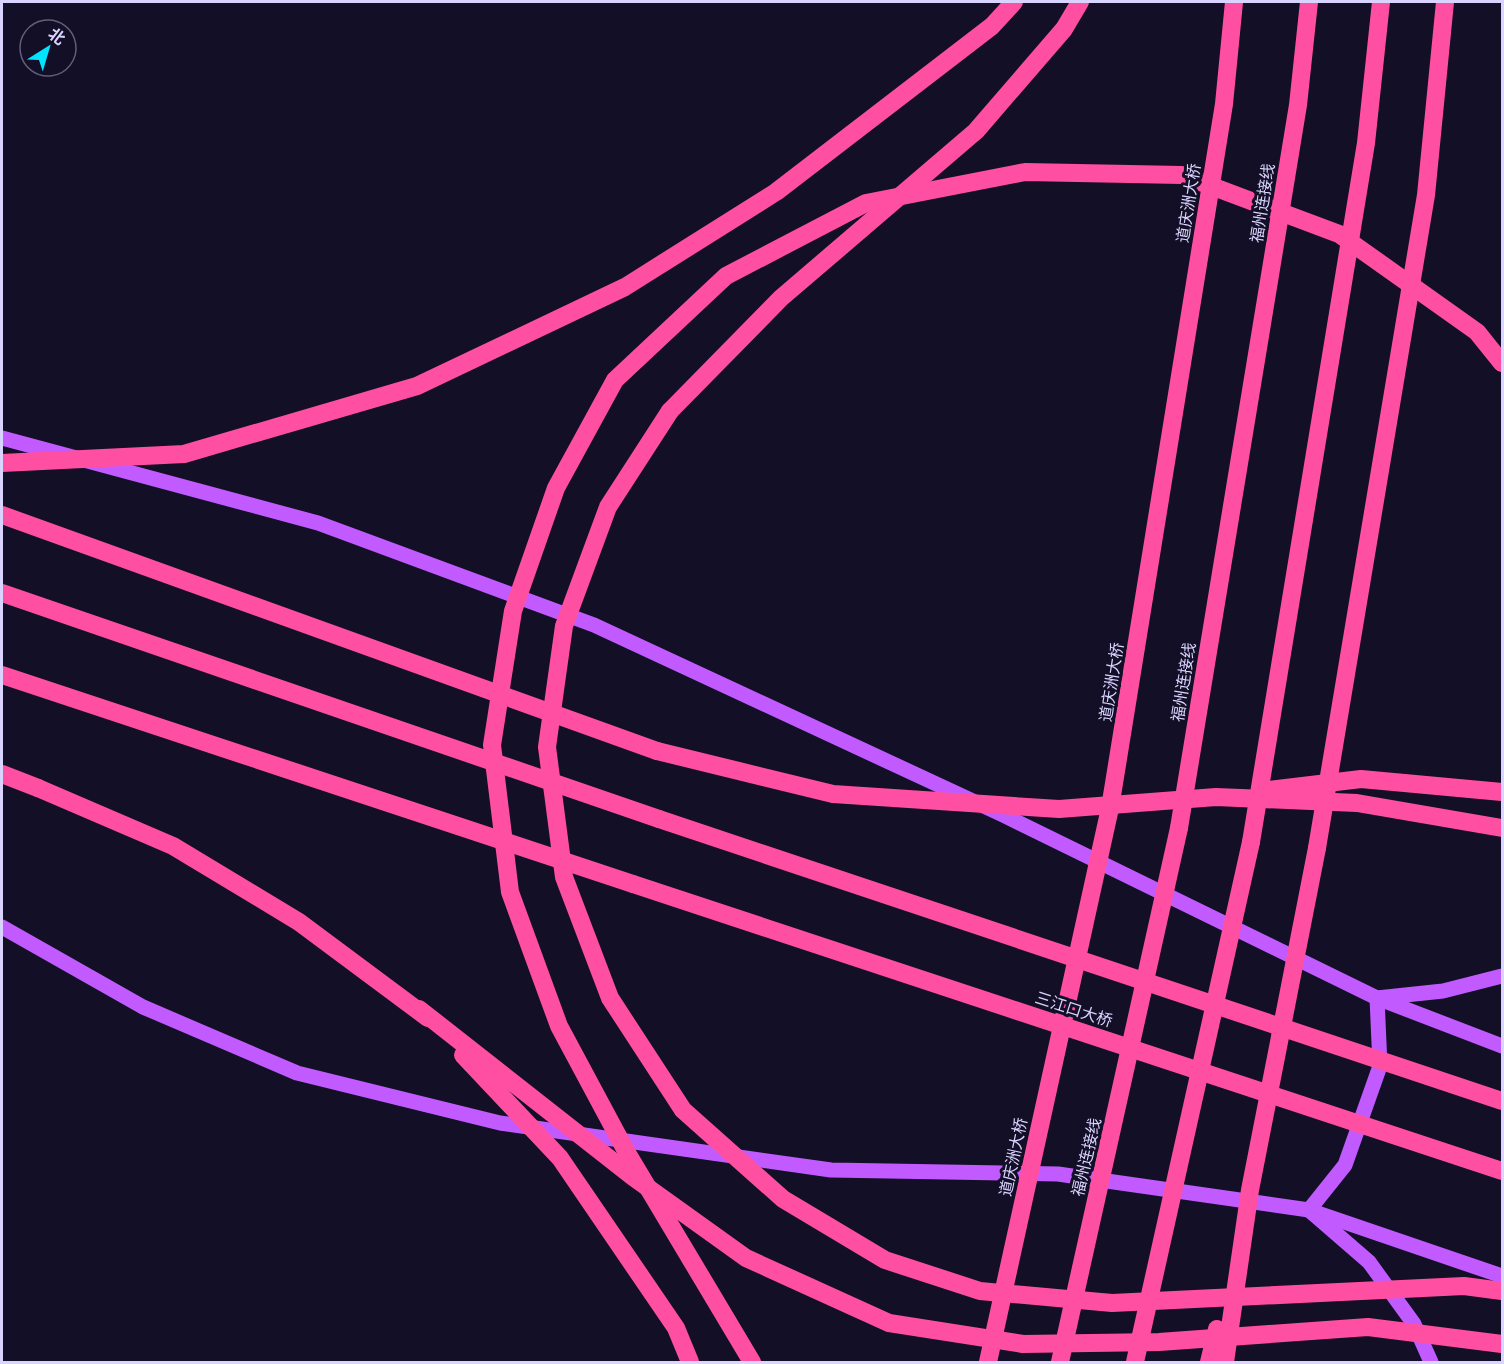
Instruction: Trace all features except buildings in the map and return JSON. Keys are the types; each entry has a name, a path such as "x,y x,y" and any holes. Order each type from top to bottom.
{"highway":[{"path":"2,463 184,454 417,386 625,287 776,192 992,26 1014,2"},
{"path":"1080,2 1064,29 976,131 781,298 670,411 608,507 564,626 547,747 564,877 610,999 683,1110 783,1199 885,1260 980,1292 1112,1303 1464,1286 1503,1291"},
{"name":"道庆洲大桥","path":"988,1362 1110,808 1224,104 1234,2"},
{"name":"福州连接线","path":"1060,1362 1179,828 1298,105 1310,2"},
{"path":"1135,1362 1251,842 1366,143 1381,2"},
{"path":"1209,1362 1250,1190 1317,848 1426,195 1446,2"},
{"path":"752,1362 626,1151 559,1026 510,892 492,745 513,610 556,488 615,380 726,276 866,203 1025,172 1182,175 1339,234 1477,332 1503,363"},
{"path":"2,515 657,751 833,794 1059,809 1216,797 1360,779 1503,792"},
{"path":"2,593 659,819 1503,1101"},
{"name":"三江口大桥","path":"2,675 1503,1171"},
{"path":"2,774 173,846 299,922 419,1009 633,1177 746,1257 889,1323 1023,1344 1159,1342 1368,1327 1503,1344"},
{"path":"1216,797 1357,802 1503,828"},
{"path":"419,1009 560,1158 676,1328 690,1362"},
{"path":"1225,1362 1250,1190"}],"main road":[{"path":"2,438 318,522 594,625 1003,815 1377,998 1503,1046"},
{"path":"2,927 143,1007 297,1073 501,1123 831,1170 1058,1174 1309,1210 1503,1276"},
{"path":"1377,998 1443,992 1503,976"},
{"path":"1309,1210 1344,1166 1380,1066 1377,998"},
{"path":"1309,1210 1369,1262 1414,1324 1431,1362"}]}
